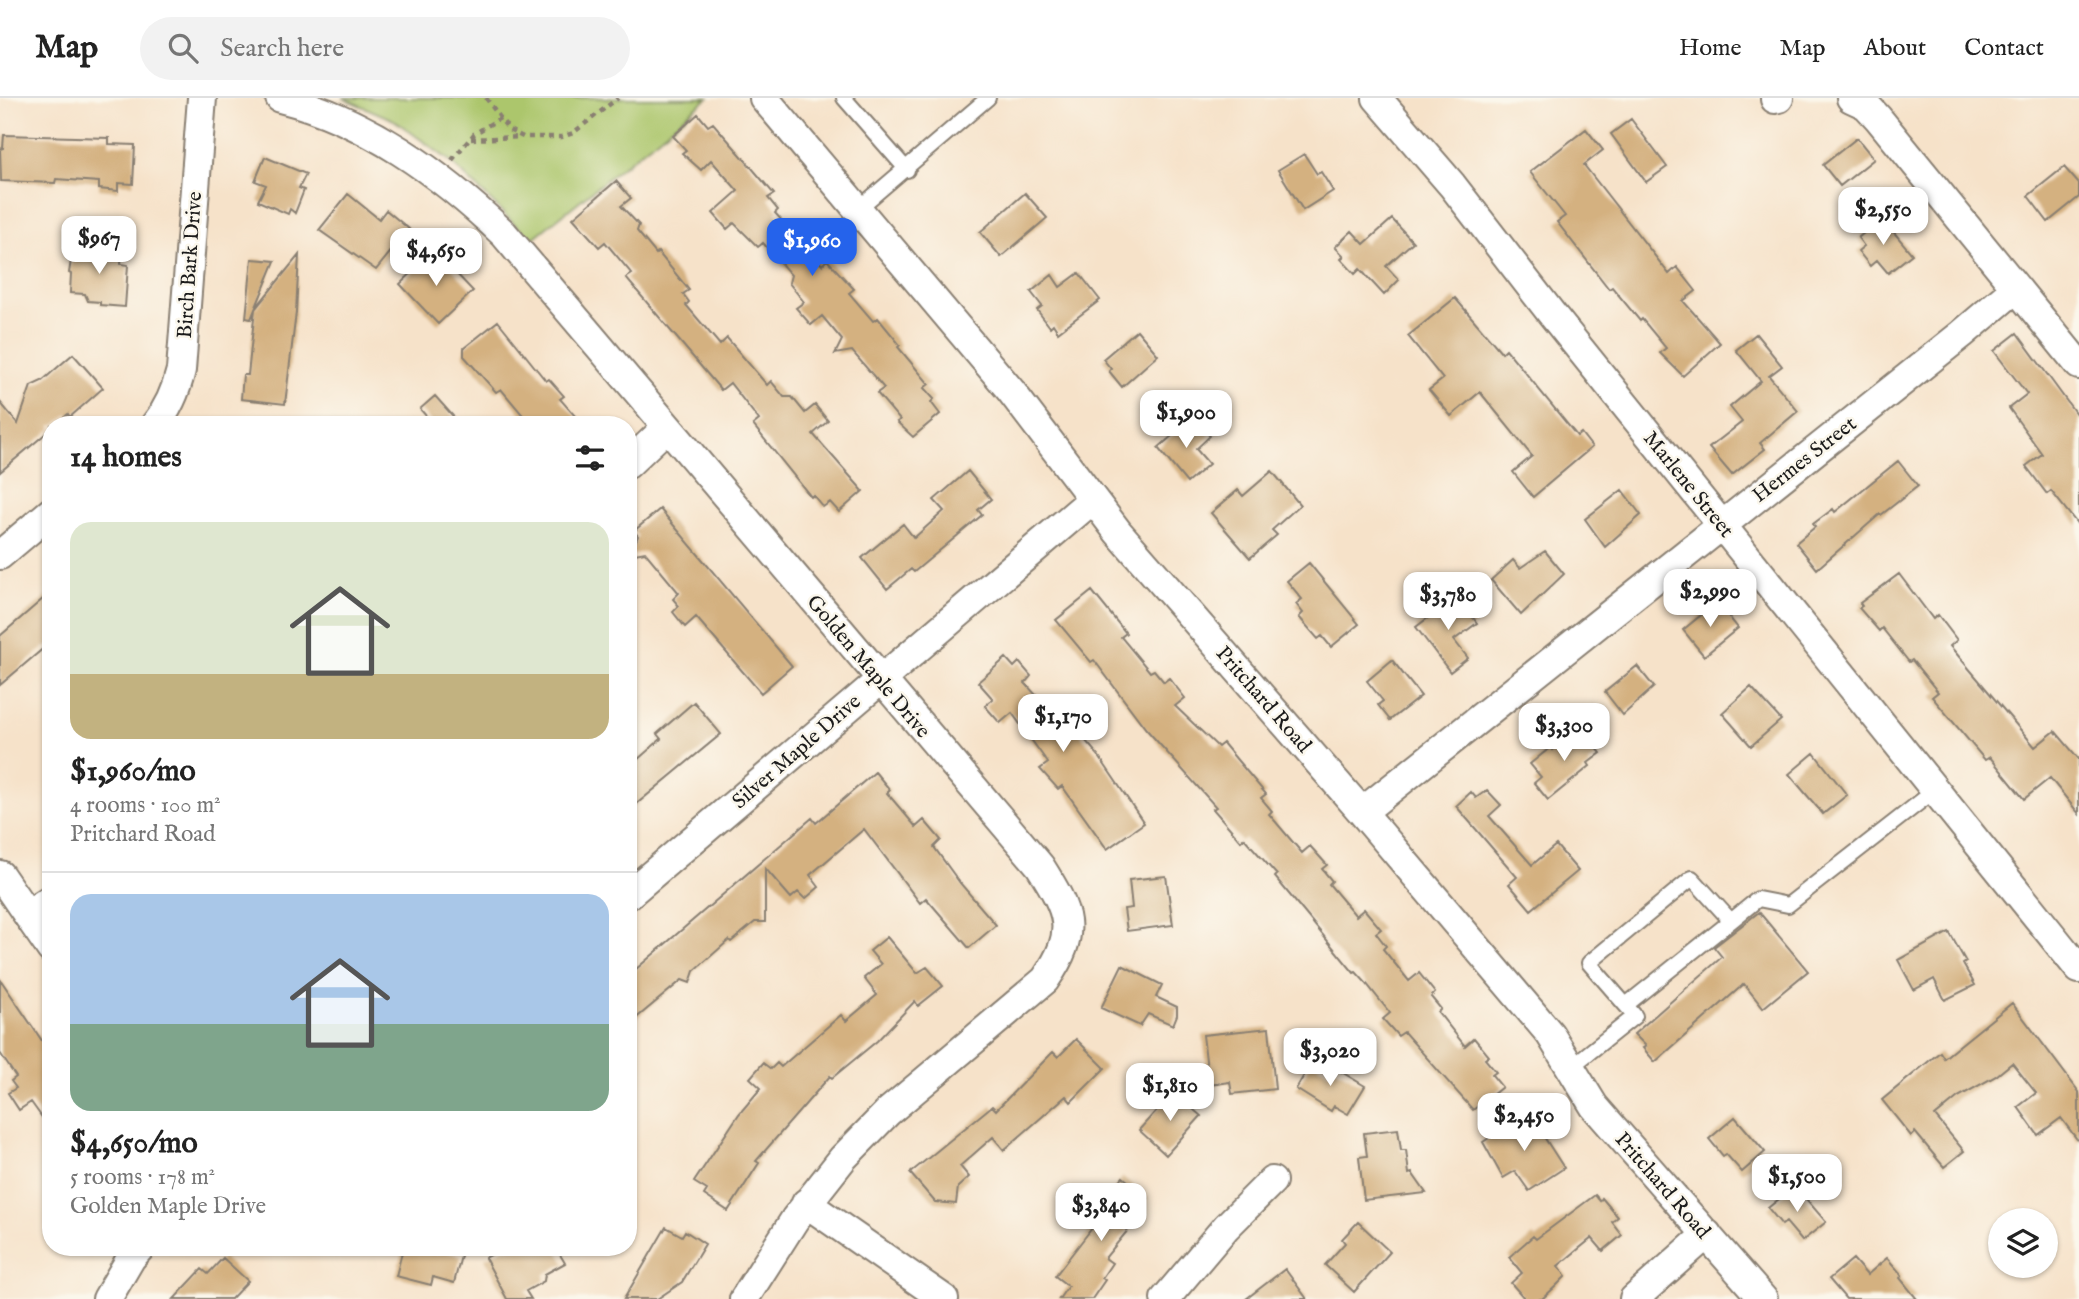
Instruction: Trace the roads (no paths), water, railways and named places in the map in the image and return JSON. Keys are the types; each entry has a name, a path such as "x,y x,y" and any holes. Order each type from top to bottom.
{"street":[{"name":"Birch Bark Drive","path":"162,416 177,389 181,370 202,98"},
{"name":"Golden Maple Drive","path":"280,98 336,117 382,139 438,176 504,234 1040,866 1062,901 1066,934 1060,959 1045,979 888,1112 843,1158 806,1203 744,1299"},
{"name":"Pritchard Road","path":"764,98 1011,391 1118,532 1362,812 1550,1034 1594,1106 1763,1299"},
{"name":"Marlene Street","path":"1377,98 1452,186 1550,313 2079,969"},
{"path":"1851,98 1866,105 1878,118 2079,365"},
{"name":"Hermes Street","path":"1362,812 1951,343 2016,288"},
{"path":"637,455 667,427"},
{"name":"Silver Maple Drive","path":"637,887 1093,499"},
{"path":"0,555 42,520"},
{"path":"0,875 42,936"},
{"path":"27,914 42,904"},
{"path":"1165,1299 1226,1227 1272,1181"},
{"path":"806,1203 944,1299"},
{"path":"1634,1299 1707,1234"},
{"path":"107,1299 133,1256"}],"lane":[{"path":"844,98 907,170"},
{"path":"858,209 907,170 988,98"},
{"path":"1626,1005 1758,899 1788,905 1934,791"},
{"path":"1572,1067 1635,1016 1590,963 1692,878 1731,921"}]}
